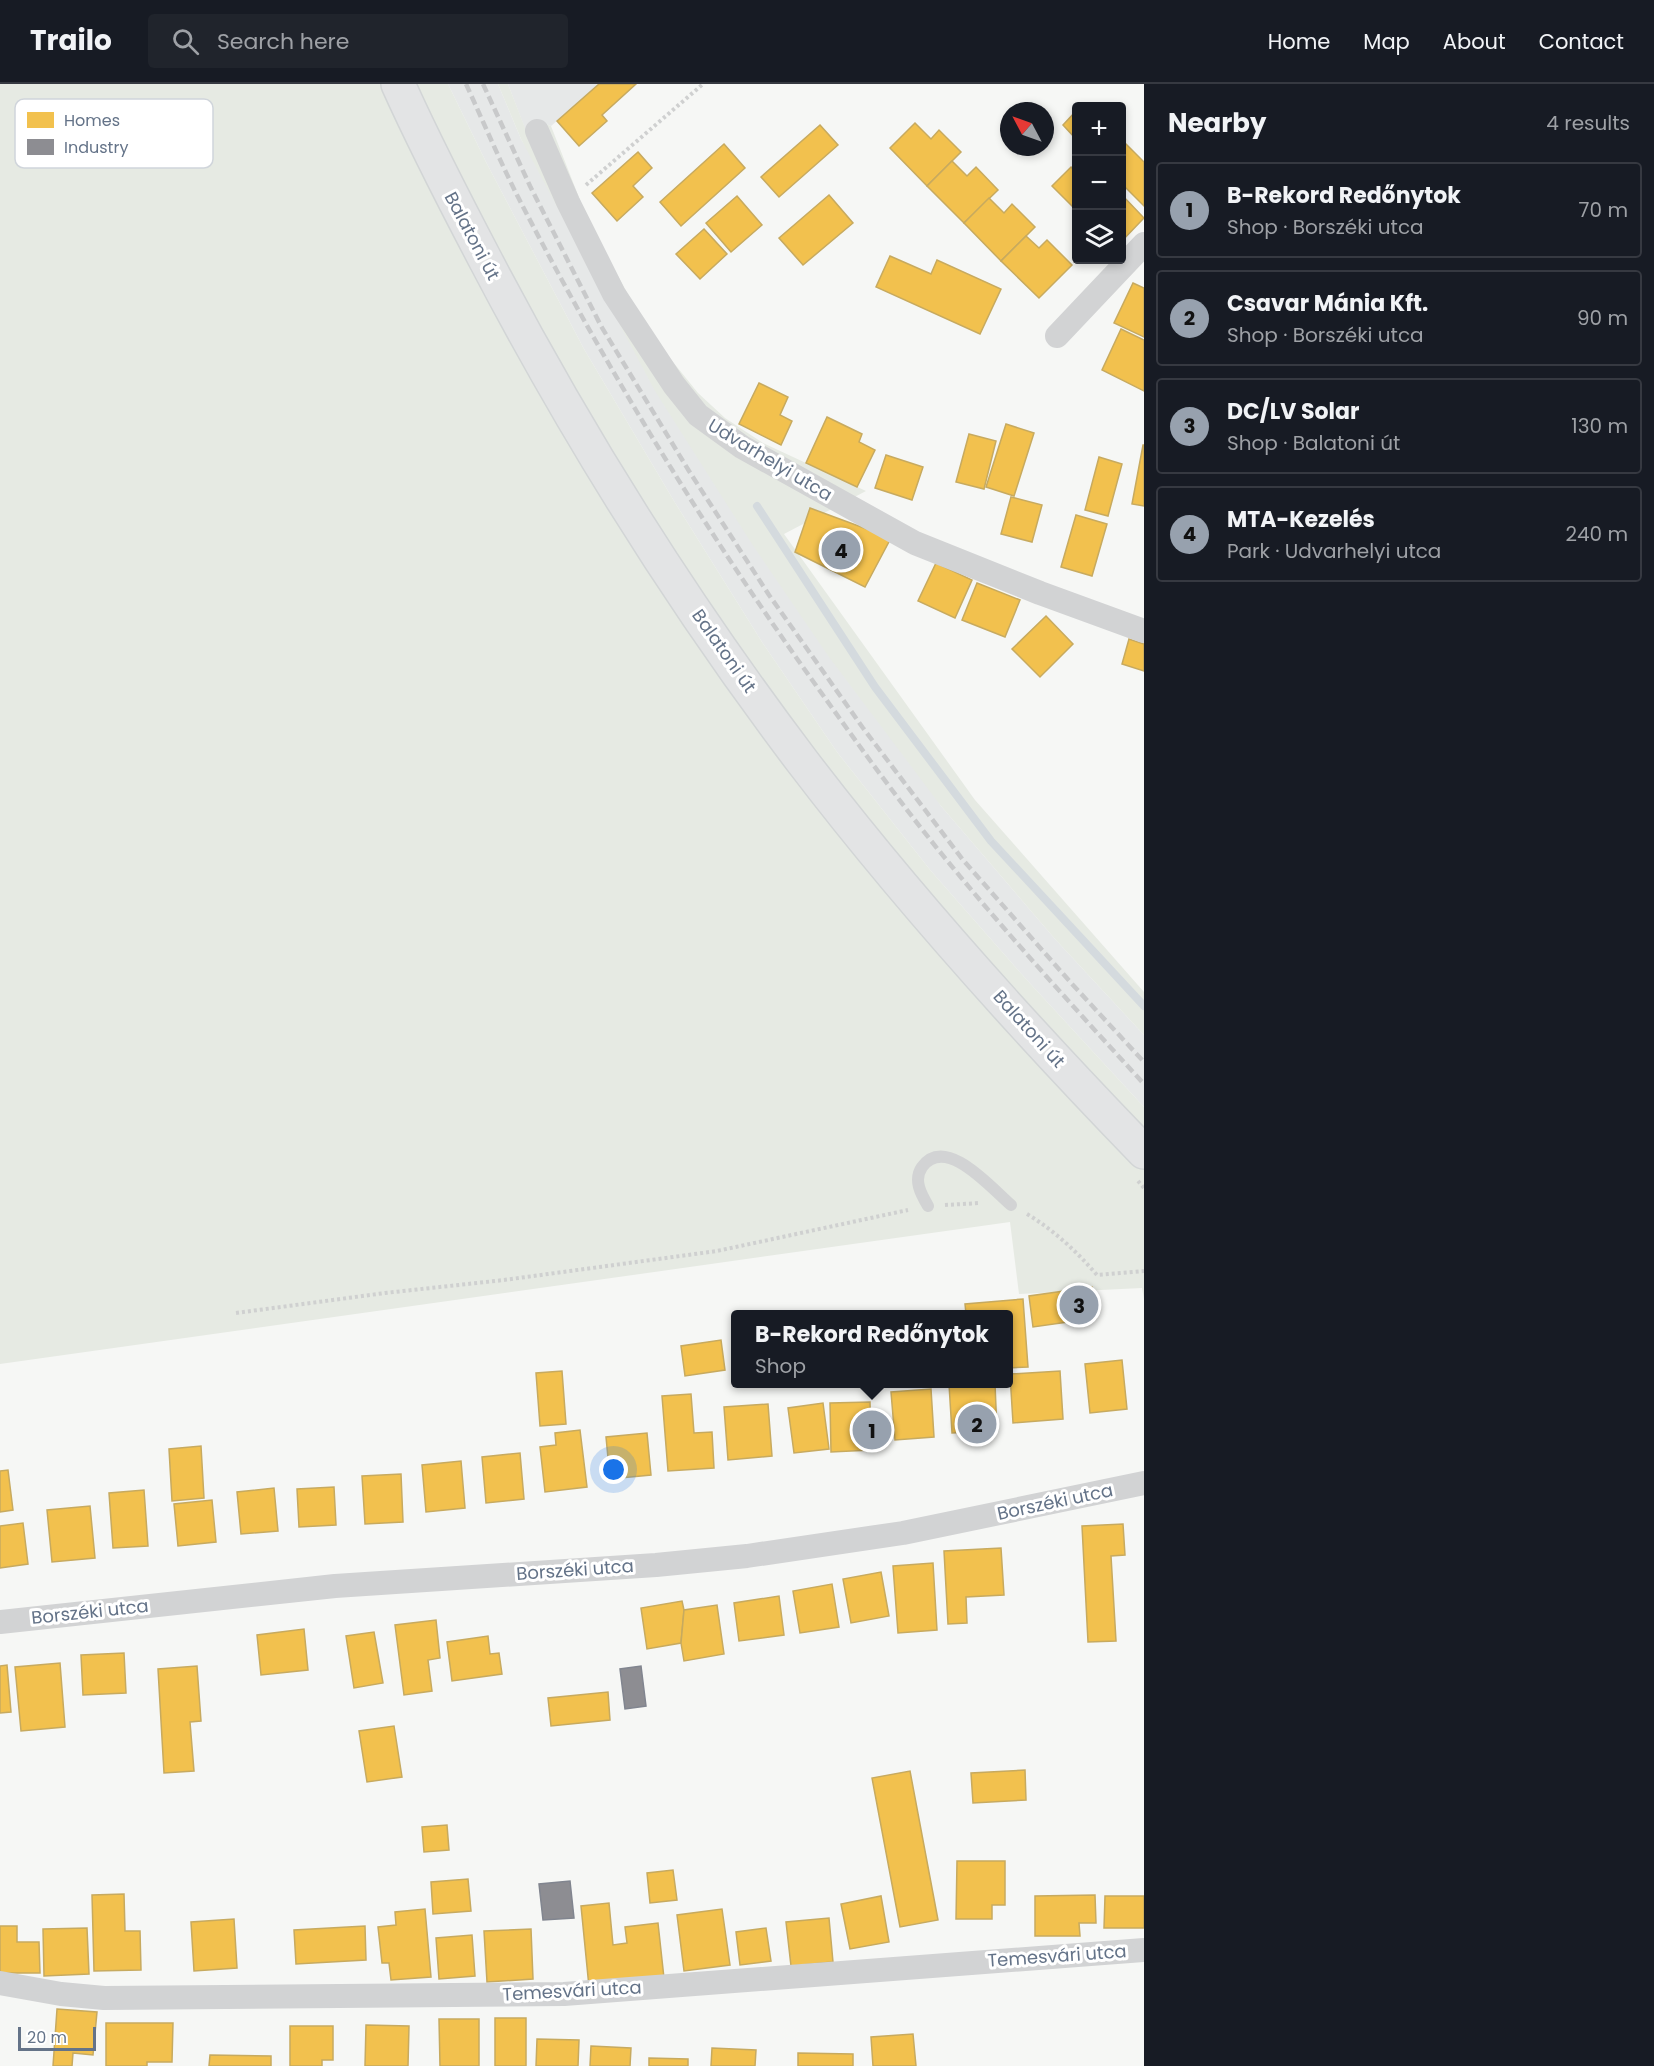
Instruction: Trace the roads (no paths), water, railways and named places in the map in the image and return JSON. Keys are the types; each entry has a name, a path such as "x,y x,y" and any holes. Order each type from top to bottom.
{"main road":[{"name":"Balatoni út","path":"398,84 436,166 510,308 560,397 625,503 745,683 816,778 926,913 1013,1013 1144,1152"}],"street":[{"name":"Udvarhelyi utca","path":"537,132 568,202 614,294 686,402 716,430 777,467 915,543 1040,593 1144,630"},
{"path":"1056,336 1144,244"},
{"name":"Borszéki utca","path":"0,1622 335,1586 656,1565 747,1556 903,1533 1144,1483"},
{"name":"Temesvári utca","path":"0,1983 61,1994 104,1998 564,1994 1144,1950"}],"lane":[{"path":"928,1206 917,1180 923,1165 938,1156 963,1163 1011,1205"}],"waterway":[{"path":"757,506 875,687 991,841 1144,1006"}],"railway":[{"path":"466,84 517,195 620,384 695,506 774,625 866,755 936,847 1024,951 1144,1084"},
{"path":"483,84 530,186 601,326 689,471 769,595 863,728 963,860 1144,1062"}],"place":[{"name":"MTA-Kezelés","path":"841,550"},
{"name":"DC/LV Solar","path":"1079,1305"},
{"name":"Csavar Mánia Kft.","path":"977,1424"},
{"name":"B-Rekord Redőnytok","path":"872,1430"}]}
